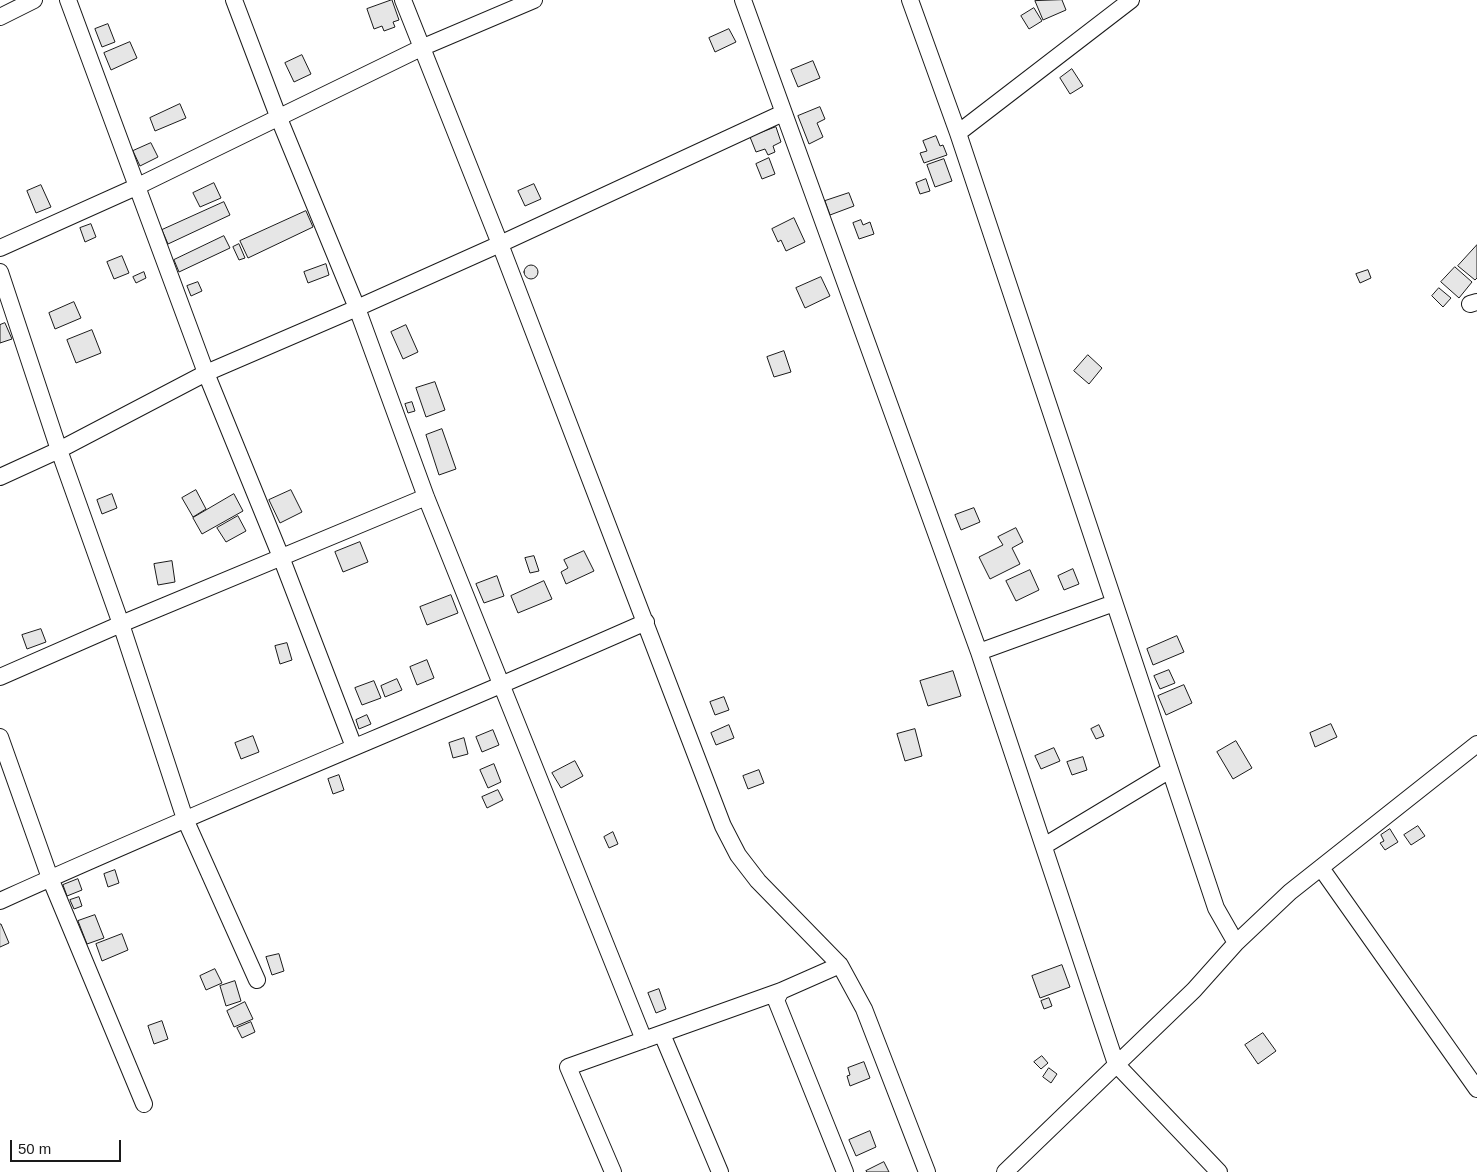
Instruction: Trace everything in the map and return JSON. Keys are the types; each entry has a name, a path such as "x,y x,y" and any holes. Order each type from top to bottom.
{"street":[{"path":"0,17 34,0"},
{"path":"68,0 206,373 281,557 354,747"},
{"path":"234,0 278,116 357,308 426,497 644,1040"},
{"path":"403,0 500,244 723,826 738,855 758,881 840,965 864,1009 927,1172"},
{"path":"0,248 136,187 278,116 421,48 534,0"},
{"path":"743,0 979,652 1116,1064 1219,1172"},
{"path":"910,0 958,133 1216,908 1236,943"},
{"path":"958,133 1132,0"},
{"path":"0,477 59,450 206,373 500,244 783,113"},
{"path":"0,272 59,450 121,624 186,818 257,980"},
{"path":"0,677 121,624 426,497"},
{"path":"979,652 1114,603"},
{"path":"0,901 186,818 503,685 646,622"},
{"path":"0,737 50,878 144,1104"},
{"path":"1005,1172 1194,990 1236,943 1290,892 1477,744"},
{"path":"1044,846 1170,770"},
{"path":"1321,868 1477,1089"},
{"path":"613,1172 568,1068 781,991 840,965"},
{"path":"781,991 776,1000 845,1172"},
{"path":"662,1034 720,1172"}],"building":[{"path":"392,0 399,20 393,22 395,27 384,31 382,26 374,29 367,9"},
{"path":"1062,0 1066,10 1043,20 1035,1"},
{"path":"1034,8 1042,21 1029,29 1021,16"},
{"path":"108,24 115,42 102,47 95,29"},
{"path":"729,29 736,42 715,52 709,38"},
{"path":"130,42 137,58 111,70 104,53"},
{"path":"302,55 311,74 294,82 285,63"},
{"path":"813,61 820,78 798,87 791,70"},
{"path":"1072,69 1083,86 1070,94 1060,78"},
{"path":"180,104 186,118 155,131 150,118"},
{"path":"820,107 825,119 817,123 823,137 809,144 798,116"},
{"path":"776,127 781,142 773,146 775,152 768,155 765,149 756,152 750,137"},
{"path":"936,136 940,146 943,145 947,155 924,163 920,153 927,151 923,141"},
{"path":"151,143 158,157 140,166 133,151"},
{"path":"769,158 775,174 762,179 756,164"},
{"path":"944,159 952,181 935,187 927,165"},
{"path":"926,179 930,191 920,194 916,183"},
{"path":"214,183 221,198 200,207 193,193"},
{"path":"534,184 541,199 525,206 518,191"},
{"path":"41,185 51,207 36,213 27,191"},
{"path":"849,193 854,206 830,215 825,201"},
{"path":"224,202 230,215 168,244 162,230"},
{"path":"306,211 313,227 248,258 240,241"},
{"path":"794,218 805,242 786,251 781,240 778,242 772,229"},
{"path":"861,220 863,225 870,222 874,234 859,239 853,223"},
{"path":"91,224 96,237 85,242 80,228"},
{"path":"224,236 230,248 179,272 174,260"},
{"path":"239,244 245,258 239,260 233,247"},
{"path":"1477,245 1477,278 1475,280 1458,266"},
{"path":"122,256 129,273 114,279 107,262"},
{"path":"326,264 329,275 308,283 304,272"},
{"path":"531,265 536,267 538,272 536,277 531,279 526,277 524,272 526,267"},
{"path":"1455,267 1472,282 1459,298 1441,282"},
{"path":"1368,270 1371,278 1360,283 1356,274"},
{"path":"144,272 146,278 136,283 133,277"},
{"path":"821,277 830,296 805,308 796,288"},
{"path":"198,282 202,291 191,296 187,286"},
{"path":"1439,288 1451,298 1443,307 1432,296"},
{"path":"74,302 81,318 55,329 49,313"},
{"path":"5,323 12,339 0,343 0,325"},
{"path":"406,325 418,352 403,359 391,332"},
{"path":"92,330 101,353 76,363 67,340"},
{"path":"784,351 791,372 774,377 767,357"},
{"path":"1088,355 1102,368 1089,384 1074,371"},
{"path":"435,382 445,410 426,417 416,388"},
{"path":"412,402 415,411 408,413 405,404"},
{"path":"442,429 456,469 439,475 426,435"},
{"path":"196,490 206,509 193,517 182,498"},
{"path":"291,490 302,512 280,523 269,500"},
{"path":"112,494 117,508 102,514 97,500"},
{"path":"234,494 243,511 202,534 193,518"},
{"path":"974,508 980,522 961,530 955,515"},
{"path":"238,516 246,531 226,542 217,528"},
{"path":"1016,528 1023,542 1012,548 1020,564 990,579 979,557 1003,545 998,537"},
{"path":"360,542 368,562 343,572 335,552"},
{"path":"584,551 594,571 566,584 561,572 568,568 564,560"},
{"path":"534,556 539,571 530,573 525,558"},
{"path":"172,561 175,582 158,585 154,564"},
{"path":"1073,569 1079,584 1064,590 1058,576"},
{"path":"1030,570 1039,590 1016,601 1006,581"},
{"path":"497,576 504,596 484,603 476,584"},
{"path":"544,581 552,599 518,613 511,596"},
{"path":"451,595 458,613 427,625 420,607"},
{"path":"41,629 46,642 27,649 22,635"},
{"path":"1177,636 1184,652 1153,665 1147,649"},
{"path":"287,643 292,660 280,664 275,646"},
{"path":"427,660 434,678 417,685 410,667"},
{"path":"1169,670 1175,683 1160,689 1154,676"},
{"path":"953,671 961,696 928,706 920,681"},
{"path":"397,679 402,690 385,697 381,686"},
{"path":"374,681 381,698 362,705 355,688"},
{"path":"1184,685 1192,703 1166,715 1158,696"},
{"path":"724,697 729,710 715,715 710,702"},
{"path":"367,715 371,724 359,729 356,720"},
{"path":"1331,724 1337,737 1315,747 1310,733"},
{"path":"729,725 734,738 716,745 711,733"},
{"path":"1099,725 1104,736 1096,739 1091,729"},
{"path":"915,729 922,756 905,761 897,734"},
{"path":"493,730 499,745 482,752 476,737"},
{"path":"253,736 259,752 241,759 235,743"},
{"path":"464,738 468,754 453,758 449,743"},
{"path":"1236,741 1252,768 1233,779 1217,752"},
{"path":"1054,748 1060,761 1041,769 1035,756"},
{"path":"1083,757 1087,770 1072,775 1067,762"},
{"path":"575,761 583,776 561,788 552,773"},
{"path":"494,764 501,782 488,788 480,770"},
{"path":"759,770 764,783 748,789 743,776"},
{"path":"339,775 344,790 333,794 328,779"},
{"path":"498,790 503,800 487,808 482,797"},
{"path":"1418,826 1425,836 1411,845 1404,835"},
{"path":"1390,829 1398,842 1385,850 1380,843 1384,841 1381,835"},
{"path":"613,832 618,844 609,848 604,837"},
{"path":"115,870 119,883 108,887 104,874"},
{"path":"78,879 82,890 67,896 63,885"},
{"path":"79,897 82,906 74,909 70,900"},
{"path":"95,915 104,938 87,944 78,921"},
{"path":"0,924 9,943 0,947"},
{"path":"122,934 128,950 102,961 96,944"},
{"path":"279,954 284,971 272,975 266,957"},
{"path":"1062,965 1070,987 1040,998 1032,976"},
{"path":"215,969 222,983 206,990 200,976"},
{"path":"235,981 241,1001 226,1006 220,986"},
{"path":"659,989 666,1009 656,1013 648,993"},
{"path":"1049,998 1052,1006 1044,1009 1041,1001"},
{"path":"245,1002 253,1019 234,1027 227,1011"},
{"path":"162,1021 168,1039 154,1044 148,1026"},
{"path":"251,1022 255,1032 242,1038 237,1028"},
{"path":"1263,1033 1276,1051 1258,1064 1245,1045"},
{"path":"1042,1056 1048,1063 1041,1069 1034,1062"},
{"path":"864,1062 870,1078 850,1086 847,1076 850,1075 848,1068"},
{"path":"1049,1068 1057,1074 1051,1083 1043,1077"},
{"path":"870,1131 876,1147 856,1156 849,1140"},
{"path":"884,1162 889,1172 866,1171"}]}
